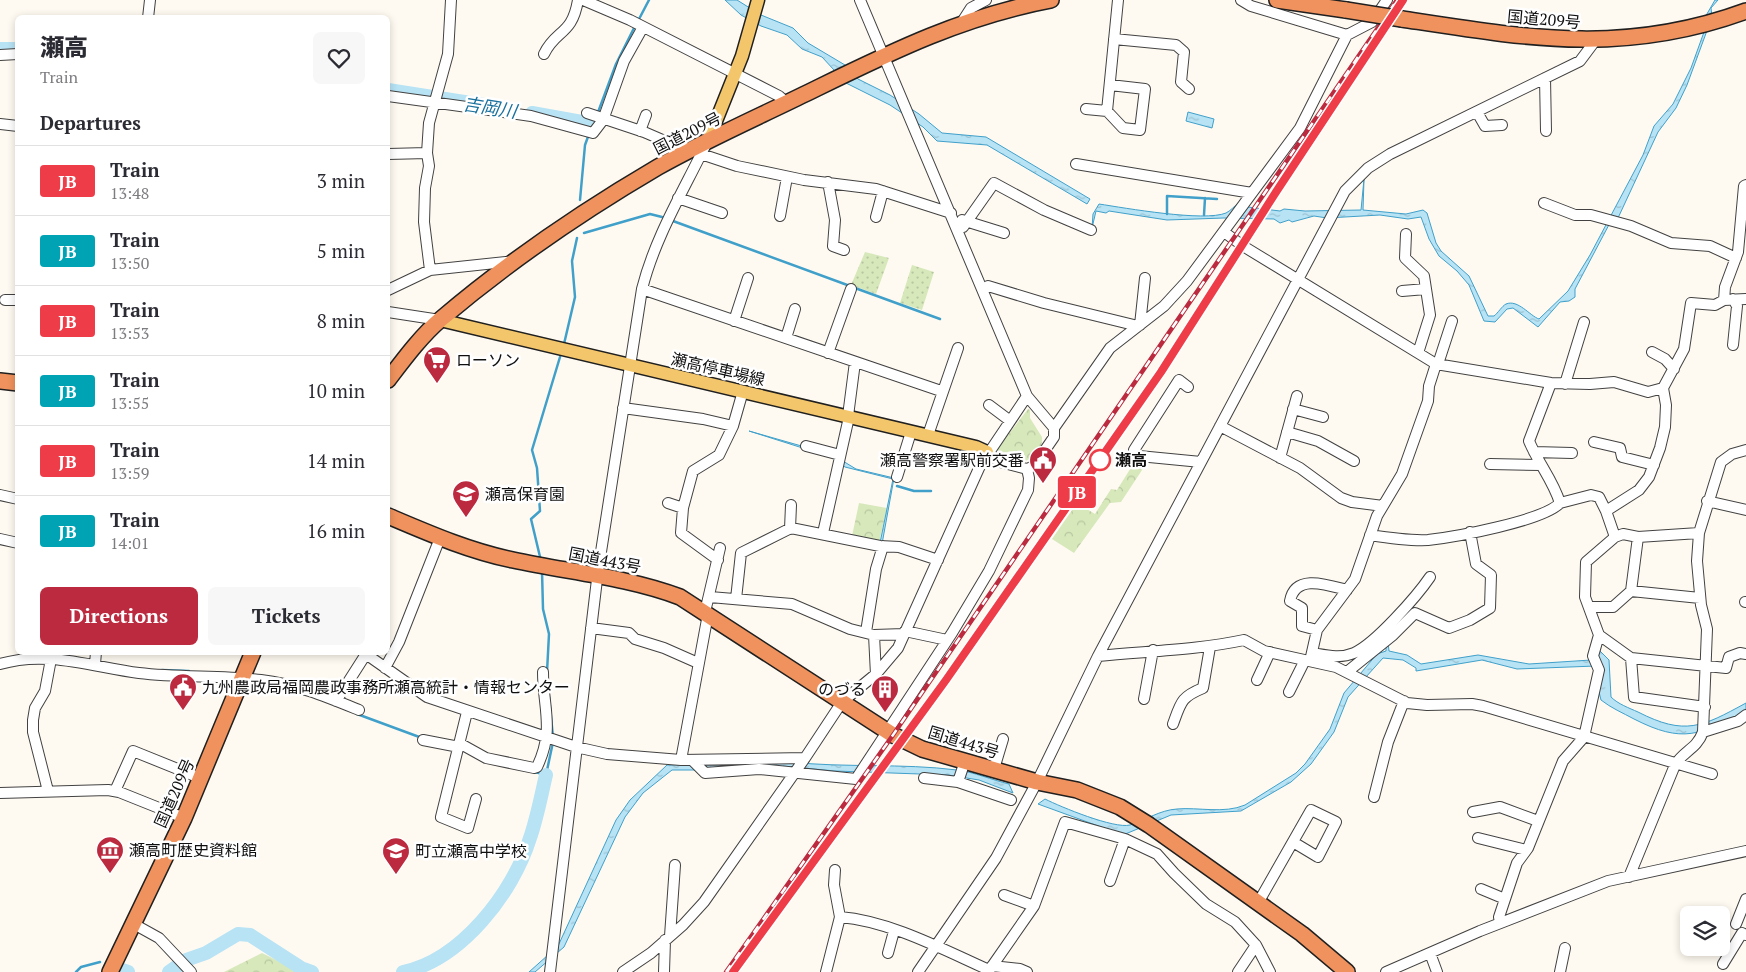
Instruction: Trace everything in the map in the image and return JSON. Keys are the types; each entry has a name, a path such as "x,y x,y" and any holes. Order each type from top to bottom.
{"highway":[{"name":"国道209号","path":"390,378 440,320 516,261 591,208 787,102 883,56 962,22 1052,0"},
{"name":"国道209号","path":"1278,0 1523,37 1595,41 1640,37 1694,27 1746,11"},
{"path":"0,381 15,383"},
{"name":"国道443号","path":"390,517 440,538 478,551 542,566 655,588 680,597 886,732 922,748 1037,782 1077,790 1120,807 1320,947 1347,972"},
{"name":"国道209号","path":"110,972 184,818 252,655"}],"main road":[{"path":"699,149 734,75 758,0"},
{"name":"瀬高停車場線","path":"440,320 928,435 976,447 987,452"}],"street":[{"path":"148,15 150,0"},
{"path":"430,270 424,222 425,188 429,166 427,153 429,123 448,54 451,0"},
{"path":"544,54 547,47 568,29 575,15 578,0"},
{"path":"583,0 600,6 643,27 734,75 779,96 787,102"},
{"path":"860,0 883,56 960,220 1027,396 1054,428"},
{"path":"962,22 971,8 986,0"},
{"path":"1107,111 1118,0"},
{"path":"1241,0 1251,6 1347,35"},
{"path":"987,452 1000,462 1027,469 1034,466 1054,437 1054,428 1110,348 1164,306 1187,282 1300,128 1347,35 1372,22 1388,0"},
{"path":"390,96 531,116 594,133 603,120 624,61 643,27"},
{"path":"1114,39 1176,45 1184,52 1181,82 1189,89"},
{"path":"918,972 934,945 996,858 1037,782 1098,656 1345,191 1368,168 1390,154 1580,61 1595,41"},
{"path":"0,55 15,54"},
{"path":"1545,78 1546,131"},
{"path":"1086,109 1107,111 1122,128 1140,130 1145,89 1110,85"},
{"path":"1477,112 1485,126 1502,125"},
{"path":"587,114 699,149 738,166 787,177 857,185 883,191 960,220 1004,233"},
{"path":"640,131 646,115"},
{"path":"0,124 15,126"},
{"path":"550,972 597,576 642,289 649,263 699,149"},
{"path":"390,154 427,153"},
{"path":"1076,164 1252,193"},
{"path":"780,216 787,177"},
{"path":"828,182 835,220 833,246 844,250"},
{"path":"960,220 994,183 1044,210 1091,230"},
{"path":"1734,345 1737,306 1729,300 1725,287 1736,258 1744,186 1746,185"},
{"path":"876,217 883,191"},
{"path":"678,198 722,213"},
{"path":"1544,204 1575,214 1591,215 1631,226 1671,243 1710,246 1736,258"},
{"path":"1224,232 1242,246 1437,364 1551,383 1614,382 1648,392 1664,388"},
{"path":"1406,234 1405,258 1424,276 1430,315 1418,353"},
{"path":"390,289 430,270 516,261"},
{"path":"734,321 748,278"},
{"path":"1139,326 1145,278"},
{"path":"988,286 1044,304 1139,326"},
{"path":"1402,291 1426,288"},
{"path":"642,289 941,391"},
{"path":"828,353 850,289"},
{"path":"1606,511 1639,490 1649,477 1654,465 1665,427 1666,405 1664,388 1684,350 1691,303 1715,305 1729,300 1746,299"},
{"path":"5,300 15,300"},
{"path":"786,338 795,309"},
{"path":"390,312 440,320"},
{"path":"1289,692 1309,658 1317,630 1355,579 1370,535 1383,506 1402,474 1428,401 1437,364 1452,320"},
{"path":"1565,384 1584,322"},
{"path":"928,435 941,391 958,348"},
{"path":"1652,352 1665,359 1674,369"},
{"path":"823,533 848,416 855,362"},
{"path":"1188,387 1179,380 1136,453 1201,462"},
{"path":"1551,383 1529,442 1555,487 1560,503"},
{"path":"718,560 681,533 683,508 693,471 718,455 733,426 742,392"},
{"path":"623,972 668,938 704,902 806,758 842,702 876,675 898,648 987,452 1027,396"},
{"path":"1280,458 1297,396"},
{"path":"989,405 1009,420"},
{"path":"623,408 703,419 733,426"},
{"path":"1293,409 1323,417"},
{"path":"1220,426 1300,468 1341,498 1352,502 1383,506"},
{"path":"897,477 911,432"},
{"path":"1287,432 1318,441 1354,461"},
{"path":"1594,442 1620,448 1622,457 1654,465"},
{"path":"806,446 840,455"},
{"path":"1629,877 1675,765 1682,755 1696,746 1703,732 1707,629 1700,598 1697,561 1699,533 1707,501 1722,462 1732,454 1746,450"},
{"path":"1534,452 1572,453"},
{"path":"1490,464 1541,465"},
{"path":"687,760 705,773 759,769 856,779 947,640 989,571 1024,498 1029,478 1027,469"},
{"path":"0,495 15,498"},
{"path":"1370,535 1410,540 1428,540 1521,521 1554,509 1560,503 1592,495 1599,497 1615,537"},
{"path":"1707,501 1746,510"},
{"path":"668,503 683,508"},
{"path":"790,529 791,505"},
{"path":"736,599 741,553 790,529 823,533 915,551 938,560"},
{"path":"1347,672 1394,635 1415,613 1449,628 1470,620 1490,608 1491,575 1476,564 1470,532"},
{"path":"1699,533 1638,537 1623,534 1615,537 1586,562 1586,597 1599,635 1630,658 1726,668 1729,657 1740,653 1746,654"},
{"path":"1589,607 1613,607 1630,591 1638,537"},
{"path":"385,668 399,642 440,538"},
{"path":"0,540 15,542"},
{"path":"876,675 870,634 876,569 883,546"},
{"path":"687,760 698,664 706,613 720,548"},
{"path":"1309,658 1337,657 1354,653 1374,638 1393,619 1430,576"},
{"path":"1317,630 1302,626 1302,608 1290,601 1292,594 1300,585 1316,582 1347,590"},
{"path":"1630,591 1700,598"},
{"path":"710,597 792,604 850,629 870,634 905,633 947,640"},
{"path":"591,628 629,633 634,639 664,648 698,664"},
{"path":"1500,923 1499,917 1517,863 1526,850 1563,761 1584,737 1600,670 1593,656 1599,635"},
{"path":"1098,656 1210,647 1244,640 1270,652 1309,658 1336,667 1404,702 1426,706 1472,704 1483,706 1675,765 1712,774"},
{"path":"1173,724 1181,702 1187,694 1203,688 1210,647"},
{"path":"1144,699 1154,650"},
{"path":"1258,680 1270,652"},
{"path":"94,664 96,655"},
{"path":"336,701 363,655"},
{"path":"367,655 427,697 576,747 607,754 687,760 806,758"},
{"path":"1630,658 1634,697 1705,707"},
{"path":"0,664 23,660 51,660 94,664 162,676 242,678 298,687 358,710"},
{"path":"48,791 33,732 33,720 35,708 45,691 51,660"},
{"path":"423,740 459,745 486,758 534,768 543,756 548,738 548,711 544,699 543,672"},
{"path":"1374,797 1388,742 1404,702"},
{"path":"467,712 442,817 468,828 476,799"},
{"path":"1703,732 1738,721 1746,715"},
{"path":"994,769 1003,739"},
{"path":"114,791 132,751 200,778"},
{"path":"958,782 965,761"},
{"path":"924,778 958,782 1010,800"},
{"path":"0,793 114,791 184,818"},
{"path":"1473,812 1500,807 1538,821"},
{"path":"1258,903 1311,810 1336,822 1318,857 1293,842"},
{"path":"990,969 1034,906 1065,822 1125,839 1157,854 1200,898 1235,922 1256,945 1270,972"},
{"path":"1478,838 1526,850"},
{"path":"1110,881 1125,839"},
{"path":"1386,972 1500,923 1608,881 1746,851"},
{"path":"664,972 674,865"},
{"path":"826,972 840,917 834,885 834,870"},
{"path":"1481,889 1505,898"},
{"path":"1004,895 1034,906"},
{"path":"1736,924 1746,899"},
{"path":"840,917 860,918 934,945 990,969 1020,969 1027,972"},
{"path":"132,923 159,938 191,972"},
{"path":"888,953 894,931"},
{"path":"1724,964 1742,933 1746,935"},
{"path":"1238,972 1256,945"},
{"path":"1560,972 1565,948"},
{"path":"1430,953 1437,972"}],"green space":[{"path":"865,252 889,258 876,294 851,285"},
{"path":"912,265 934,272 922,310 900,303"},
{"path":"1028,409 1030,410 1030,418 1042,437 1041,446 1031,458 1016,463 1009,462 997,452 998,448"},
{"path":"1146,464 1121,502 1110,503 1074,553 1052,539 1077,503 1095,514 1111,489 1117,490 1132,466"},
{"path":"859,503 887,508 879,543 852,536"},
{"path":"262,953 301,972 224,972"}],"water":[{"path":"725,0 737,0 761,15 793,28 808,43 845,65 858,79 890,95 919,114 942,133 986,137 1090,199 1087,204 987,145 937,141 923,127 890,105 846,83 822,57 802,49 787,35 761,26 741,15"},
{"path":"1715,0 1718,0 1711,8 1712,17 1687,85 1676,108 1658,132 1618,218 1612,219 1575,289 1575,297 1569,301 1560,302 1538,327 1513,308 1507,309 1495,322 1484,321 1469,285 1457,271 1439,256 1429,239 1421,217 1408,219 1380,215 1327,218 1314,216 1280,223 1274,219 1167,220 1109,211 1106,213 1096,211 1092,228 1093,214 1099,204 1201,216 1226,213 1238,203 1240,206 1280,211 1284,209 1305,211 1361,210 1364,179 1363,210 1406,214 1423,210 1427,213 1436,243 1441,251 1469,276 1488,316 1494,316 1504,305 1510,303 1519,306 1539,319 1568,291 1590,255 1643,155 1654,126 1673,104 1691,68 1704,32 1704,19"},
{"path":"1188,112 1214,119 1212,128 1186,121"},
{"path":"749,431 833,455 856,469 894,478 882,544 880,543 893,479 845,467 831,457"},
{"path":"1386,642 1388,642 1389,651 1407,655 1421,664 1478,655 1529,664 1591,660 1599,650 1609,660 1611,697 1624,706 1654,719 1669,724 1693,726 1717,718 1746,703 1746,711 1703,731 1679,734 1651,727 1601,700 1599,692 1601,663 1596,666 1517,669 1482,660 1416,671 1416,668 1403,660 1383,658 1348,697 1334,732 1311,764 1291,782 1241,811 1171,815 1123,835 1038,804 1045,799 1088,816 1112,824 1122,825 1130,825 1171,810 1228,809 1245,805 1296,773 1305,764 1330,729 1344,693 1377,654 1386,651"},
{"path":"790,762 957,770 1009,784 1013,793 979,780 948,775 835,771 783,766 782,769 758,765 708,770 672,770 643,793 625,817 564,947 535,972 529,972 558,946 616,820 630,800 667,765"}],"waterway":[{"path":"638,21 649,0"},
{"path":"597,115 616,64 635,26"},
{"name":"吉岡川","path":"0,49 15,49"},
{"name":"吉岡川","path":"390,90 509,109"},
{"name":"吉岡川","path":"532,113 593,124"},
{"path":"580,200 585,145 589,134"},
{"path":"1167,214 1167,196 1217,199"},
{"path":"1204,215 1205,198"},
{"path":"584,233 650,214 662,217"},
{"path":"673,221 850,286"},
{"path":"564,344 575,297 572,261 577,238"},
{"path":"855,288 940,319"},
{"path":"541,561 531,519 540,511 537,468 532,450 560,357"},
{"path":"897,486 914,491 931,491"},
{"path":"542,571 543,609 549,634 547,672"},
{"path":"162,670 189,671"},
{"path":"549,697 553,737"},
{"path":"357,714 422,738"},
{"path":"535,772 546,775 553,742"},
{"path":"403,972 424,965 445,954 464,939 498,901 522,859 535,823 546,775"},
{"path":"169,972 186,960 206,953 238,934 250,935 301,968 312,972"},
{"path":"76,972 81,967 100,962"},
{"path":"122,970 128,972"}],"railway":[{"path":"726,972 893,735 1397,0"},
{"path":"766,928 946,680 1161,372 1293,165"}],"train":[{"name":"JB","path":"733,972 946,680 1161,372 1341,91 1403,0"}],"place":[{"name":"ローソン","path":"437,384"},
{"name":"瀬高","path":"1100,460"},
{"name":"瀬高警察署駅前交番","path":"1043,484"},
{"name":"瀬高保育園","path":"466,518"},
{"name":"九州農政局福岡農政事務所瀬高統計・情報センター","path":"183,711"},
{"name":"のづる","path":"885,713"},
{"name":"瀬高町歴史資料館","path":"110,874"},
{"name":"町立瀬高中学校","path":"396,875"}]}
